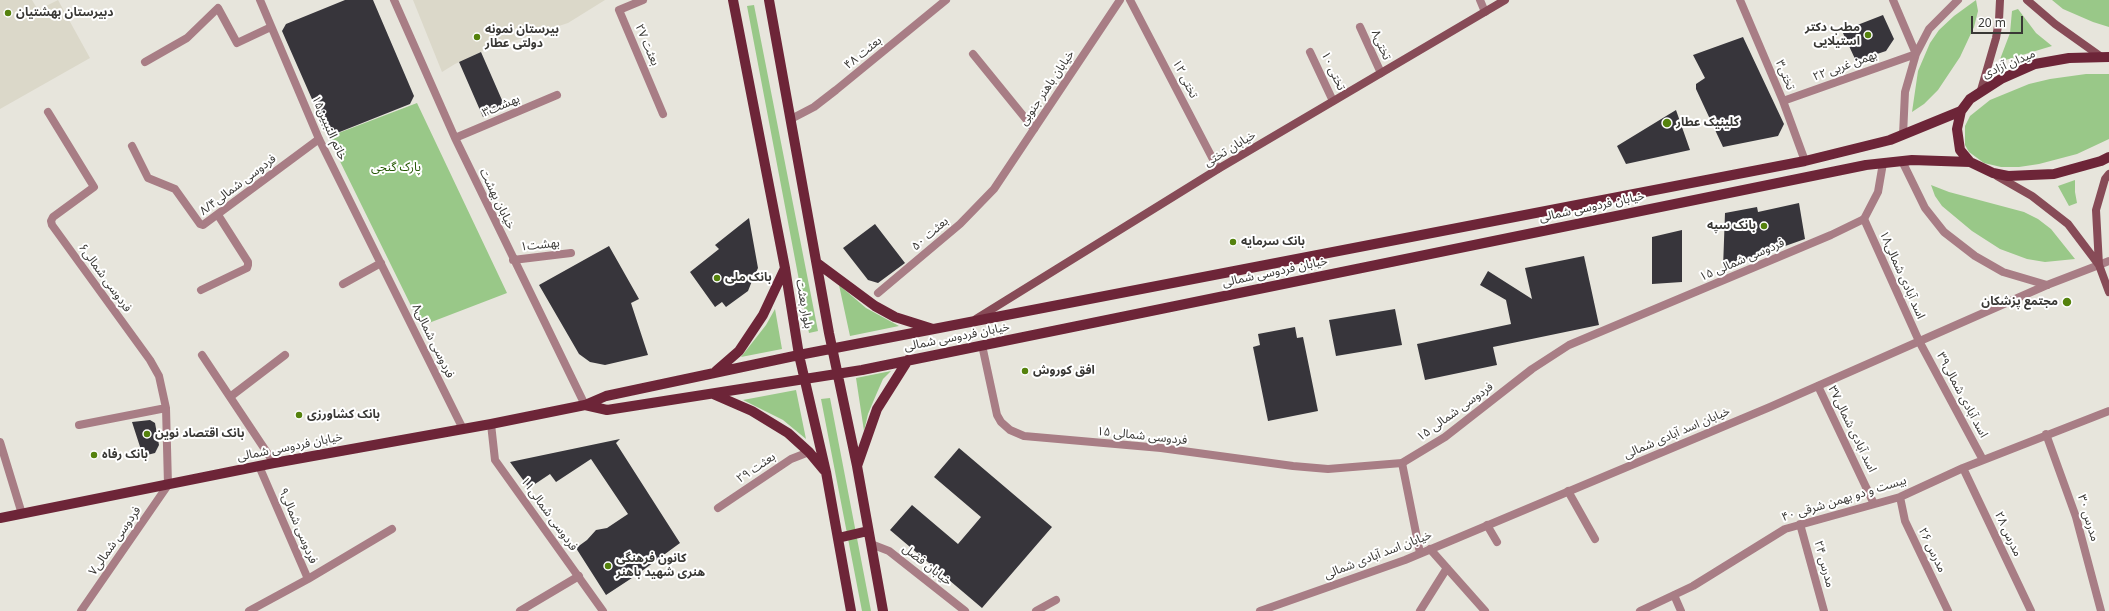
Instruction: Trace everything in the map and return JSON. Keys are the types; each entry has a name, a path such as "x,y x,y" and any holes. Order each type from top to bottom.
{"main road":[{"name":"بلوار بعثت","path":"734,0 785,268 799,355 826,472 851,611"},
{"name":"بلوار بعثت","path":"769,0 832,349 857,466 883,611"},
{"name":"خیابان تختی","path":"970,323 1218,169 1505,0"},
{"path":"1981,90 1996,38 2000,0"},
{"path":"2027,0 2055,24 2104,56"},
{"name":"میدان آزادی","path":"1970,162 1960,150 1957,129 1961,111 1970,99 1981,90 2001,79 2035,64 2069,58 2104,56"},
{"name":"خیابان فردوسی شمالی","path":"0,518 168,485 274,462 491,424 585,405 606,396 799,355 1805,161 1850,151 1904,135 1961,111"},
{"path":"1993,173 2008,176 2054,174 2101,161 2109,157"},
{"name":"خیابان فردوسی شمالی","path":"585,405 607,410 838,374 1882,163 1902,161 1970,162"},
{"path":"1970,162 1993,173 2032,196 2068,224 2099,265 2109,292"},
{"path":"2099,265 2096,210 2105,179 2109,174"},
{"path":"816,263 876,306 895,317 935,329"},
{"path":"714,373 739,351 763,315 785,268"},
{"path":"857,466 877,409 908,360"},
{"path":"713,394 758,415 788,433 809,452 826,472"},
{"path":"838,538 868,531"}],"street":[{"name":"خاتم النببین۱۵","path":"260,0 319,139 381,263"},
{"name":"خیابان بهشت","path":"394,0 455,138 513,260 585,405"},
{"name":"بعثت ۲۷","path":"643,0 619,10 663,114"},
{"name":"بعثت ۴۸","path":"791,119 814,107 946,0"},
{"name":"خیابان باهنر جنوبی","path":"994,189 1120,0"},
{"name":"تختی ۱۲","path":"1130,0 1218,169"},
{"path":"1480,0 1485,12"},
{"name":"تختی۳","path":"1740,0 1783,102 1805,161"},
{"path":"1893,0 1916,54"},
{"path":"1904,135 1905,92 1916,54 1929,29 1958,0"},
{"path":"145,62 187,38 218,8 237,43 272,27"},
{"name":"تختی۸","path":"1360,27 1381,73"},
{"name":"تختی ۱۰","path":"1310,52 1333,101"},
{"path":"973,54 1034,129"},
{"name":"۲۲ بهمن غربی","path":"1783,102 1916,54"},
{"name":"بهشت۳","path":"455,138 557,95"},
{"name":"فردوسی شمالی۶","path":"48,112 94,187 53,217 51,221 52,225 150,360 159,376 166,408 168,485"},
{"name":"فردوسی شمالی۸/۴","path":"132,146 148,178 175,189 200,224 207,225 218,215 319,139"},
{"path":"1902,161 1925,208 1944,232 1975,256 2003,272 2047,285"},
{"path":"1864,219 1878,192 1882,163"},
{"name":"بعثت ۵۰","path":"878,293 954,229 994,189"},
{"path":"201,290 247,268 248,265 248,262 218,215"},
{"name":"اسد آبادی شمالی۱۸","path":"1864,219 1919,341"},
{"name":"فردوسی شمالی ۱۵","path":"982,345 997,415 1001,422 1010,430 1024,436 1161,448 1321,468 1402,463 1445,437 1532,369 1569,345 1810,244 1864,219"},
{"name":"بهشت۱","path":"513,260 571,253"},
{"name":"خیابان اسد آبادی شمالی","path":"1260,611 1420,554 1818,386 2047,285 2109,261"},
{"path":"342,284 381,263"},
{"name":"فردوسی شمالی۸","path":"381,263 463,429"},
{"name":"اسد آبادی شمالی۳۹","path":"1919,341 1983,460"},
{"path":"202,355 274,462"},
{"path":"230,397 285,355"},
{"name":"اسد آبادی شمالی۳۷","path":"1818,386 1874,504"},
{"path":"79,426 166,408"},
{"name":"بیست و دو بهمن شرقی ۴۰","path":"1640,611 1693,586 1785,529 1900,497 1963,468 2046,434 2109,411"},
{"name":"فردوسی شمالی۱۱","path":"491,424 495,460 604,611"},
{"name":"مدرس ۳۰","path":"2046,434 2076,517 2101,611"},
{"path":"0,442 22,514"},
{"name":"بعثت ۲۹","path":"718,508 791,459 809,452"},
{"path":"1402,463 1420,554"},
{"name":"فردوسی شمالی۹","path":"249,611 308,580 259,466"},
{"name":"مدرس ۲۸","path":"1963,468 2031,611"},
{"name":"فردوسی شمالی۷","path":"81,611 168,485"},
{"path":"1568,491 1595,539"},
{"name":"مدرس ۲۶","path":"1900,497 1905,521 1948,611"},
{"name":"مدرس ۲۴","path":"1800,524 1824,611"},
{"path":"1487,525 1497,542"},
{"path":"308,580 392,529"},
{"name":"خیابان فضل","path":"871,544 889,551 965,611"},
{"path":"1430,549 1485,611"},
{"path":"1420,611 1447,568"},
{"path":"520,611 579,576"},
{"path":"1674,595 1681,611"},
{"path":"1036,611 1056,600"}],"shaded area":[{"path":"0,0 32,0 38,10 58,0 90,58 0,109"},
{"name":"بیرستان نمونه دولتی عطار","path":"413,0 605,0 568,23 483,51 442,72"}],"green space":[{"path":"1976,0 1978,11 1974,27 1960,57 1938,90 1924,104 1912,112 1918,71 1930,43 1939,30 1954,16"},
{"path":"2052,0 2109,0 2109,27 2063,9"},
{"path":"754,5 818,331 809,333 747,6"},
{"path":"2018,9 2036,33 2052,46 1999,62 2010,33 2012,11"},
{"path":"2086,74 2109,74 2109,139 2077,154 2039,164 2019,167 2001,167 1984,163 1969,152 1965,145 1965,126 1970,116 1990,100 2029,84 2050,79"},
{"name":"پارک گنجی","path":"417,103 507,293 421,326 328,137"},
{"path":"2075,180 2077,203 2069,206 2058,186"},
{"path":"1931,185 1949,192 2024,212 2038,219 2051,229 2075,259 2045,262 2027,259 2000,249 1972,231 1942,206 1935,196"},
{"path":"839,285 866,308 899,326 850,336"},
{"path":"775,309 782,349 741,357 766,325"},
{"path":"891,371 883,379 868,414 864,431 856,378"},
{"path":"796,390 806,439 783,420 743,400"},
{"path":"830,398 871,611 862,611 821,399"}],"building":[{"path":"345,0 373,0 414,96 410,104 332,135 326,131 282,31 286,24"},
{"name":"مطب دکتر استیلایی","path":"1883,15 1894,39 1886,51 1856,61 1842,31"},
{"path":"1743,37 1784,124 1778,136 1723,147 1696,89 1696,84 1705,78 1693,55"},
{"path":"481,52 505,107 483,117 459,62"},
{"name":"کلینیک عطار","path":"1676,110 1690,150 1626,164 1617,146"},
{"name":"بانک سپه","path":"1799,203 1805,239 1723,268 1725,213 1757,207 1758,212"},
{"path":"749,218 758,268 748,291 726,307 722,302 715,307 690,272 719,249 715,245"},
{"path":"875,224 905,263 878,283 868,280 843,248"},
{"path":"1682,230 1682,282 1652,284 1652,237"},
{"path":"609,246 639,299 631,303 648,355 605,365 590,362 579,354 539,285"},
{"path":"1584,256 1599,325 1493,347 1497,365 1425,380 1417,344 1511,324 1506,300 1480,285 1488,271 1532,299 1525,268"},
{"path":"1395,309 1402,345 1336,356 1329,320"},
{"path":"1295,327 1297,338 1303,337 1318,411 1268,421 1253,347 1260,345 1258,334"},
{"name":"بانک اقتصاد نوین","path":"150,420 155,423 159,445 155,453 143,456 132,422"},
{"path":"620,439 616,443 680,543 606,595 576,548 587,540 596,530 607,528 628,514 591,459 556,482 550,474 529,488 510,462"},
{"path":"959,448 1052,527 982,608 890,530 912,505 958,544 981,517 934,477"}],"place":[{"name":"دبیرستان بهشتیان","path":"8,13"},
{"name":"مطب دکتر استیلایی","path":"1868,35"},
{"name":"بیرستان نمونه دولتی عطار","path":"477,37"},
{"name":"کلینیک عطار","path":"1667,123"},
{"name":"بانک سپه","path":"1764,226"},
{"name":"بانک سرمایه","path":"1233,242"},
{"name":"بانک ملی","path":"717,278"},
{"name":"مجتمع پزشکان","path":"2067,302"},
{"name":"افق کوروش","path":"1025,371"},
{"name":"بانک کشاورزی","path":"299,415"},
{"name":"بانک اقتصاد نوین","path":"147,434"},
{"name":"بانک رفاه","path":"94,455"},
{"name":"کانون فرهنگی هنری شهید باهنر","path":"608,566"}]}
